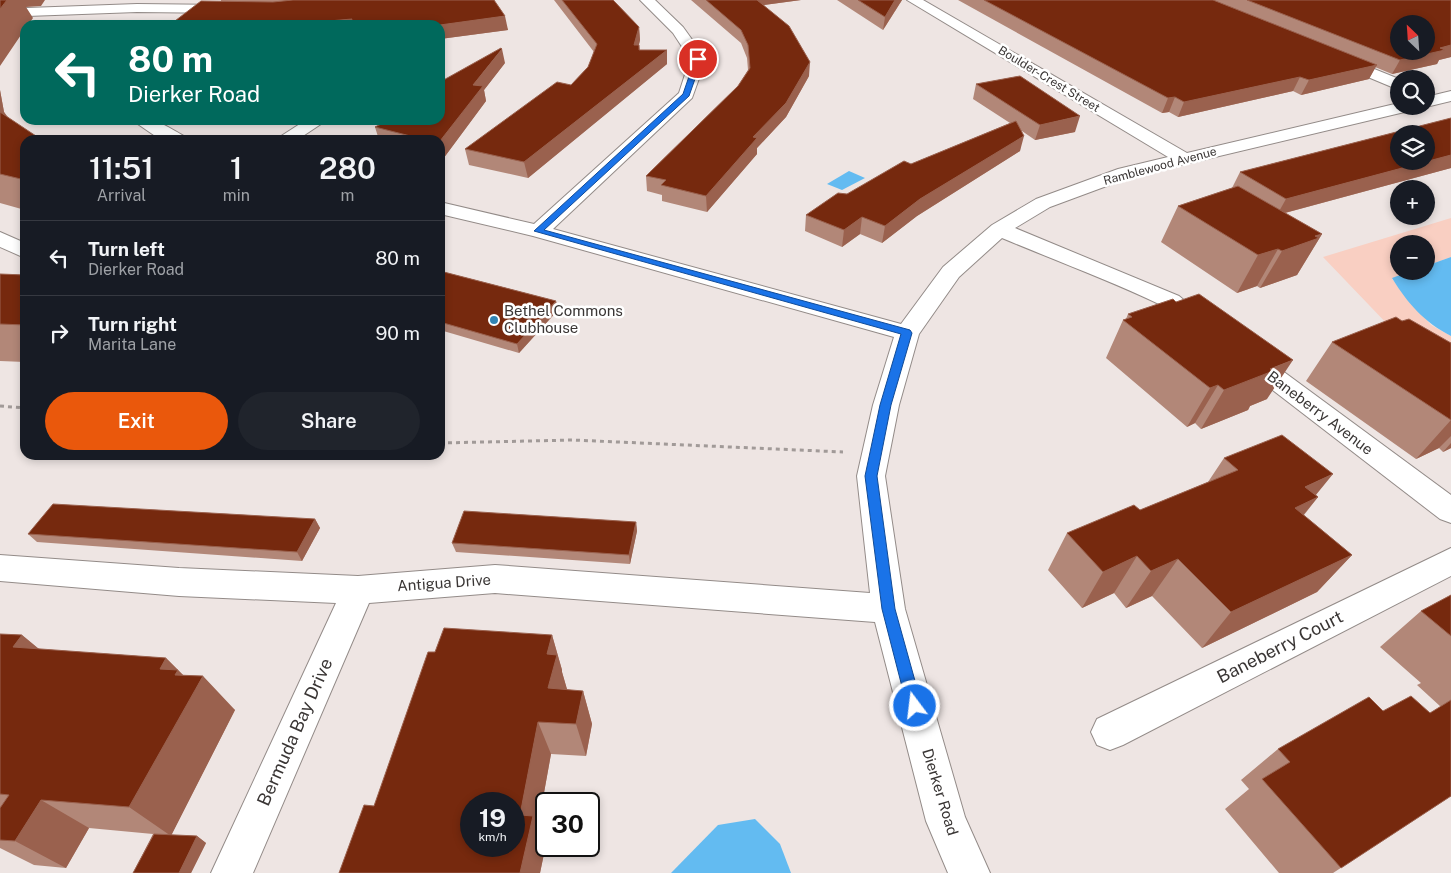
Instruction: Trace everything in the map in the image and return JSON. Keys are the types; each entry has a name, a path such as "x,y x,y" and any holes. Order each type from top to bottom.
{"street":[{"path":"538,231 686,95 698,59 678,30 647,0"},
{"name":"Boulder-Crest Street","path":"914,0 1183,158"},
{"path":"128,20 142,4"},
{"path":"0,13 142,4 241,9"},
{"path":"1328,56 1390,81"},
{"path":"1435,99 1451,96"},
{"name":"Ramblewood Avenue","path":"907,333 951,272 999,229 1043,203 1125,173 1390,110"},
{"path":"148,125 165,135"},
{"path":"292,135 310,125"},
{"path":"445,209 538,231 907,333"},
{"name":"Baneberry Avenue","path":"999,229 1171,301 1451,511"},
{"path":"0,238 20,249"},
{"name":"Dierker Road","path":"907,333 886,405 871,476 888,609 946,821 969,873"},
{"name":"Baneberry Court","path":"1110,732 1451,561"},
{"name":"Antigua Drive","path":"0,568 179,582 358,590 495,579 888,609"},
{"name":"Bermuda Bay Drive","path":"232,873 358,590"}],"path":[{"path":"0,406 20,408"},
{"path":"445,444 573,440 876,454"}],"shaded area":[{"path":"1451,218 1451,257 1435,263 1435,235 1395,235 1428,225 1435,225 1435,223"},
{"path":"1390,237 1390,280 1393,280 1431,325 1451,336 1451,367 1392,329 1323,257"}],"water":[{"path":"849,171 865,178 842,190 827,184"},
{"path":"1451,257 1451,336 1441,331 1417,312 1393,280 1435,280 1435,263"},
{"path":"755,819 780,844 791,873 671,873 718,825"}],"building":[{"path":"0,0 7,0 0,9"},
{"path":"293,0 494,0 505,16 445,24 445,20 176,20 201,1 273,2"},
{"path":"562,0 613,0 639,27 634,45 639,45 639,50 667,50 524,162 465,149 557,82 571,85 588,67 597,44"},
{"path":"706,0 757,0 789,26 810,62 786,103 753,137 757,138 706,196 661,185 666,180 646,176 738,86 750,68 748,45 741,30"},
{"path":"858,0 895,0 885,17"},
{"path":"984,0 1213,0 1377,65 1309,80 1300,77 1184,102 1175,97 1168,98"},
{"path":"1247,0 1451,0 1451,45 1440,48 1445,50 1435,52 1435,15 1390,15 1390,56"},
{"path":"502,49 473,85 483,86 445,135 406,135 375,127 379,125 445,125 445,79"},
{"path":"1020,76 1080,116 1040,125 976,84"},
{"path":"0,112 34,135 20,135 20,179 0,174"},
{"path":"1451,118 1451,155 1435,159 1435,125 1424,125"},
{"path":"1016,121 1024,136 920,199 885,226 862,217 844,230 806,215 838,193 847,194 904,161 911,164"},
{"path":"1390,134 1390,170 1395,170 1286,199 1240,172"},
{"path":"1238,186 1322,234 1315,236 1319,238 1282,251 1278,249 1258,255 1178,206"},
{"name":"Bethel Commons Clubhouse","path":"445,272 556,301 517,344 445,323"},
{"path":"0,274 20,275 20,325 0,324"},
{"path":"1199,294 1293,360 1270,369 1273,371 1224,390 1218,385 1210,388 1123,320 1132,317 1128,314 1173,299 1176,302"},
{"path":"1396,317 1402,321 1409,319 1451,343 1451,420 1332,342"},
{"path":"1282,435 1333,474 1305,487 1318,497 1295,508 1352,555 1231,612 1178,559 1151,571 1137,556 1103,572 1067,533 1134,505 1140,510 1238,470 1224,458"},
{"path":"53,504 315,519 297,552 28,534"},
{"path":"464,511 636,522 629,555 452,543"},
{"path":"1451,595 1451,636 1421,611"},
{"path":"444,628 552,635 547,654 557,655 548,688 583,691 576,724 538,722 524,792 460,792 460,857 524,857 520,873 339,873 364,805 374,806 428,652 435,652"},
{"path":"0,634 22,635 13,647 166,658 160,669 178,670 175,675 203,676 129,807 41,800 15,841 0,840 0,808 9,795 0,794"},
{"path":"1411,696 1430,713 1451,700 1451,796 1341,868 1262,779 1290,762 1278,749 1369,697 1383,711"},
{"path":"525,815 533,816 525,851"},
{"path":"154,834 197,836 179,873 133,873"}],"place":[{"name":"Bethel Commons Clubhouse","path":"494,320"}],"route":[{"path":"698,59 686,95 538,231 907,333 886,405 871,476 888,609 915,706"}]}
